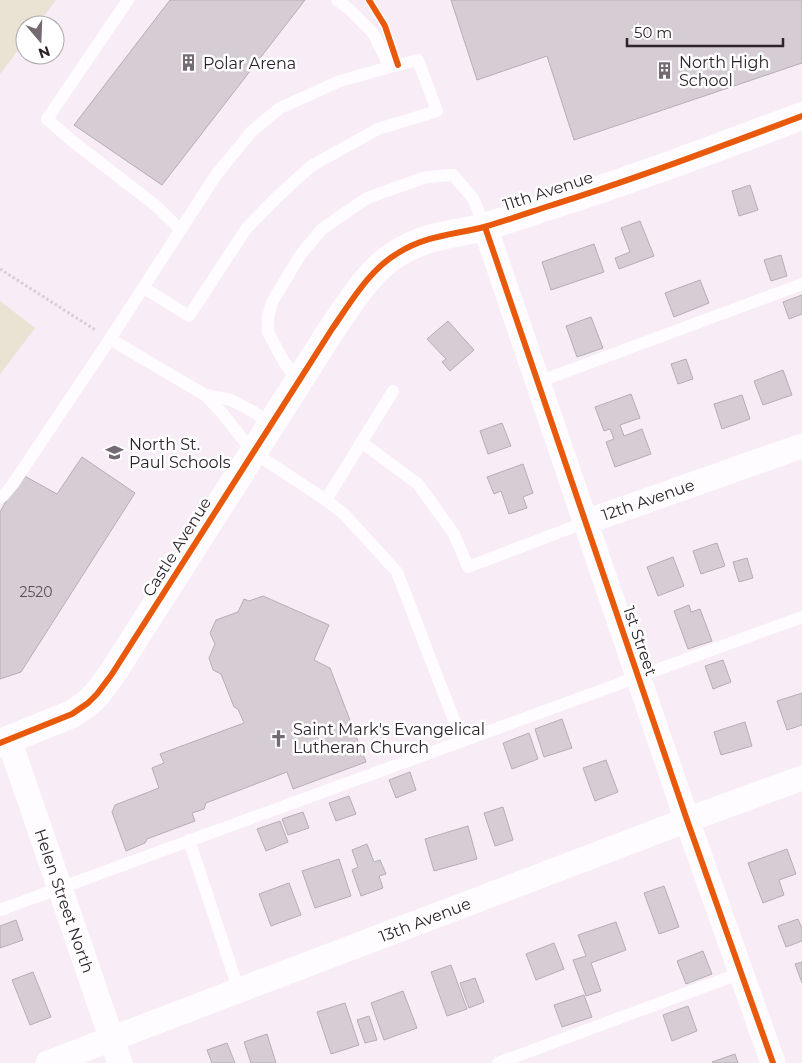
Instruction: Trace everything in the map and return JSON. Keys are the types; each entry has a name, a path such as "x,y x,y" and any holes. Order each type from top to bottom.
{"street":[{"name":"11th Avenue","path":"332,329 367,280 386,262 396,254 427,239 485,227 616,183 802,116"},
{"name":"1st Street","path":"485,227 687,820 773,1063"},
{"name":"Castle Avenue","path":"4,741 72,714 88,704 97,694 112,674 332,329"},
{"name":"12th Avenue","path":"586,522 802,446"},
{"name":"Helen Street North","path":"4,741 60,887 120,1063"},
{"name":"13th Avenue","path":"48,1063 802,778"}],"lane":[{"path":"128,0 47,119 155,205 181,230"},
{"path":"337,0 373,33 390,67"},
{"path":"0,497 13,484 144,288 216,175 252,131 280,108 340,81 418,60 437,111 378,129 310,166 274,199 246,230 189,316 144,288"},
{"name":"1st Street","path":"298,382 284,362 268,332 268,317 272,302 300,254 322,229 367,198 426,177 453,175 473,198 485,227"},
{"path":"538,382 802,284"},
{"path":"110,339 205,395 253,452 344,514 396,572 462,741"},
{"path":"326,500 393,391"},
{"path":"205,395 231,400 271,424"},
{"name":"12th Avenue","path":"361,442 418,484 454,534 468,567 586,522"},
{"path":"0,910 802,617"},
{"path":"190,840 239,991"},
{"path":"498,1063 741,973"}],"path":[{"path":"0,269 110,339"}],"shaded area":[{"path":"0,0 56,0 45,15 15,15 15,54 0,74"},
{"path":"0,301 35,328 0,374"}],"building":[{"name":"Polar Arena","path":"170,0 305,0 162,185 74,125"},
{"name":"North High School","path":"451,0 802,0 802,63 574,140 547,56 477,80"},
{"path":"750,185 758,210 739,216 732,191"},
{"path":"640,221 654,256 619,269 615,258 630,252 621,228"},
{"path":"594,244 604,272 551,290 542,262"},
{"path":"781,255 787,276 771,281 764,260"},
{"path":"700,280 709,303 674,317 665,293"},
{"path":"802,295 802,314 789,319 783,302"},
{"path":"591,317 603,348 577,357 566,326"},
{"path":"448,321 474,350 450,371 442,362 446,359 427,339"},
{"path":"686,359 693,379 678,384 671,364"},
{"path":"783,370 792,395 763,405 754,381"},
{"path":"631,394 640,418 620,425 624,436 642,429 651,454 615,467 606,442 614,439 610,429 604,431 595,407"},
{"path":"742,395 750,419 722,429 714,404"},
{"path":"502,423 511,446 488,454 480,431"},
{"path":"82,457 135,493 21,672 0,679 0,512 21,474 57,494"},
{"path":"523,464 533,493 523,497 527,508 509,514 501,491 494,494 487,477"},
{"path":"717,543 725,566 701,574 693,551"},
{"path":"673,557 684,586 658,596 647,567"},
{"path":"747,558 753,578 739,582 733,562"},
{"name":"Saint Mark's Evangelical Lutheran Church","path":"263,596 329,625 314,660 330,668 366,762 293,789 287,772 206,803 204,809 192,813 195,821 147,839 145,843 126,851 112,812 115,805 159,788 152,768 164,763 160,754 244,723 238,709 234,707 221,674 213,670 209,658 215,644 210,633 216,620 238,612 244,599 249,601"},
{"path":"689,605 691,612 700,609 712,641 688,649 674,611"},
{"path":"723,660 731,682 713,689 705,666"},
{"path":"802,693 802,725 787,730 777,701"},
{"path":"562,719 572,748 544,757 535,729"},
{"path":"745,722 752,746 721,755 714,732"},
{"path":"529,733 538,759 512,769 503,743"},
{"path":"606,760 618,792 595,801 583,768"},
{"path":"410,772 416,790 396,798 389,780"},
{"path":"349,796 356,814 336,821 329,803"},
{"path":"503,807 513,840 495,846 484,813"},
{"path":"303,812 309,828 288,835 282,819"},
{"path":"280,821 288,842 266,851 257,829"},
{"path":"468,826 477,859 434,871 425,839"},
{"path":"367,844 374,862 380,860 386,874 379,876 383,888 361,896 352,870 358,867 352,850"},
{"path":"787,849 796,874 779,880 784,895 763,903 748,863"},
{"path":"339,859 351,896 315,908 302,871"},
{"path":"289,883 301,915 271,926 259,894"},
{"path":"664,886 679,927 659,934 644,893"},
{"path":"798,919 802,929 802,941 786,947 778,926"},
{"path":"16,920 23,940 0,948 0,926"},
{"path":"616,922 626,950 591,963 601,991 586,996 573,960 586,956 578,935"},
{"path":"554,943 564,969 536,980 526,954"},
{"path":"703,951 712,974 686,984 677,961"},
{"path":"802,962 802,983 795,964"},
{"path":"451,965 467,1009 447,1016 431,972"},
{"path":"33,972 51,1017 30,1025 12,980"},
{"path":"475,978 484,1002 469,1008 460,983"},
{"path":"403,991 417,1028 384,1040 371,1003"},
{"path":"584,995 592,1017 562,1027 554,1005"},
{"path":"345,1003 359,1045 331,1054 317,1012"},
{"path":"688,1006 697,1031 672,1041 663,1015"},
{"path":"369,1016 377,1040 365,1043 357,1020"},
{"path":"267,1034 276,1063 251,1063 244,1042"},
{"path":"227,1043 235,1063 212,1063 207,1050"},
{"path":"735,1054 738,1063 712,1062"}],"cycle path":[{"path":"369,0 385,26 398,65"},
{"path":"0,743 72,714 97,694 112,674 332,329 369,277 388,260 419,242 484,227 578,197 802,116"},
{"path":"485,227 687,820 773,1063"}],"place":[{"name":"Polar Arena","path":"189,63"},
{"name":"North High School","path":"665,71"},
{"name":"North St. Paul Schools","path":"115,453"},
{"name":"Saint Mark's Evangelical Lutheran Church","path":"279,738"}]}
